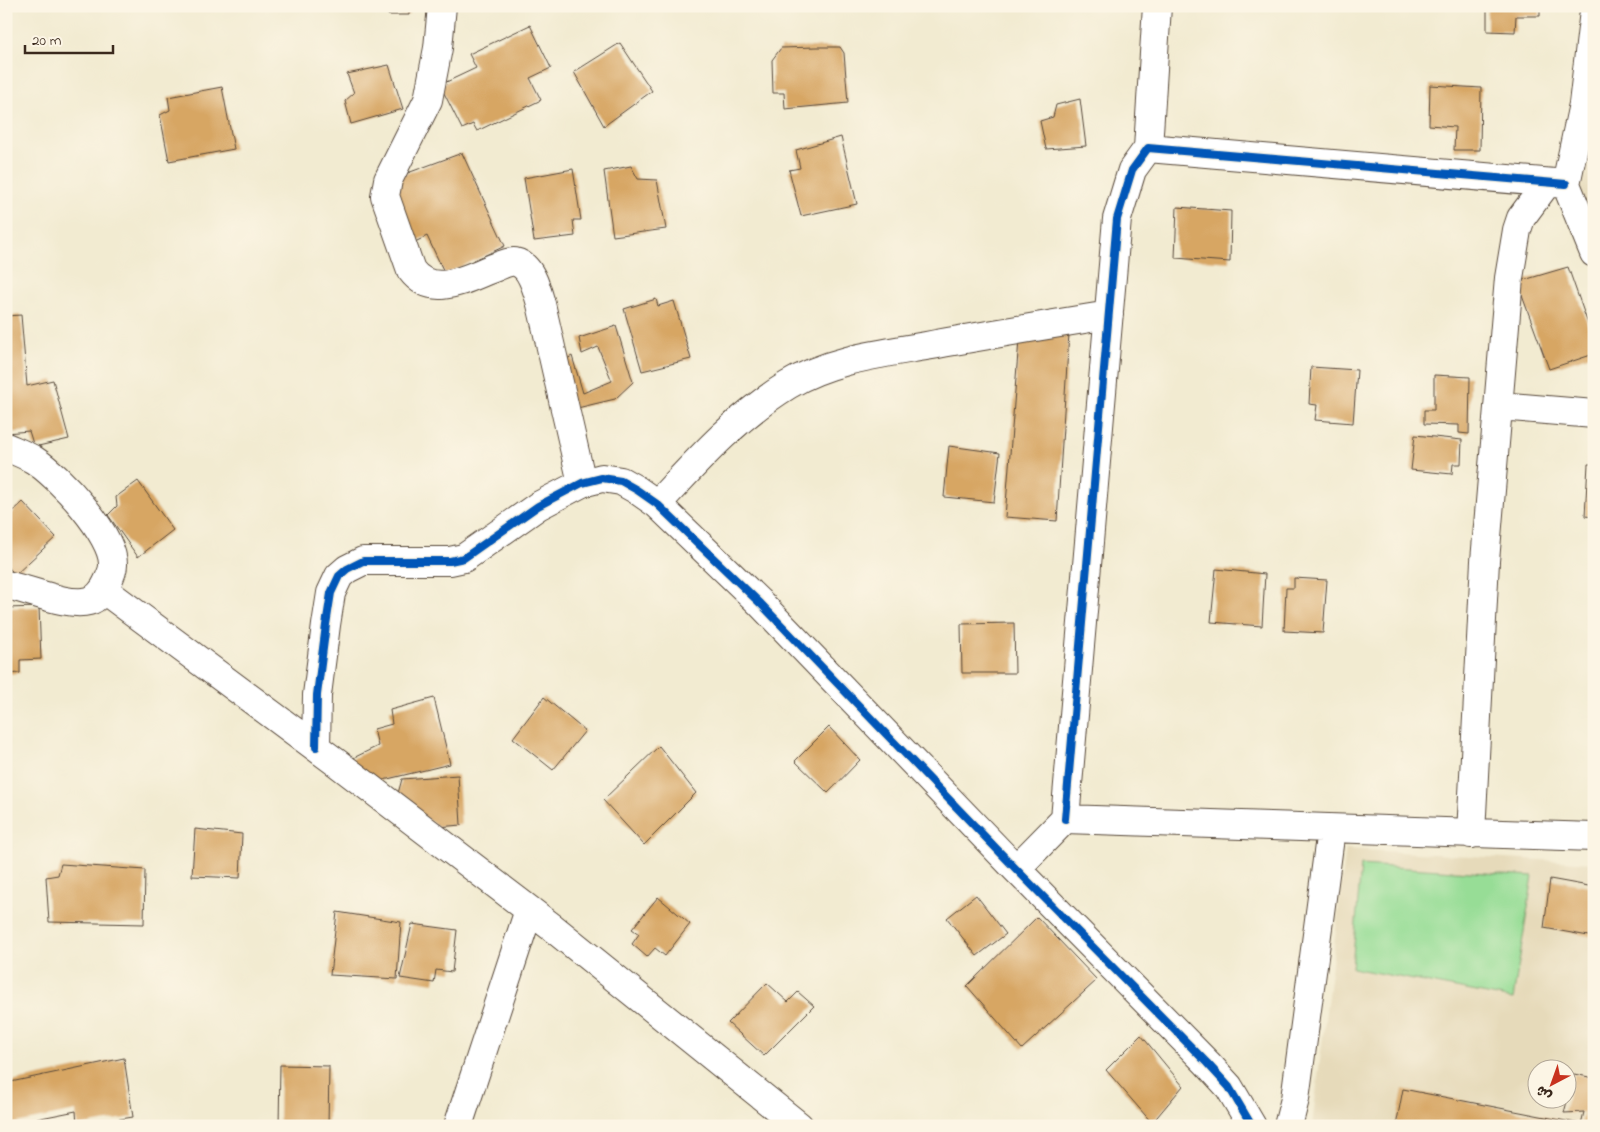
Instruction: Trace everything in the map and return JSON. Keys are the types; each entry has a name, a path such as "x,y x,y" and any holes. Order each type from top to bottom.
{"street":[{"path":"442,6 437,56 428,100 388,180 385,196 411,270 418,279 426,284 445,285 504,264 515,262 524,267 532,277 543,312 582,483"},
{"path":"1016,870 1065,819 1117,219 1132,170 1148,148 1157,6"},
{"path":"1471,834 1485,562 1504,326 1517,230 1526,211 1557,184 1588,100 1594,11"},
{"path":"1148,148 1557,184"},
{"path":"1557,184 1594,252"},
{"path":"657,504 720,436 751,410 790,384 821,370 849,361 897,351 1108,315"},
{"path":"1499,406 1594,414"},
{"path":"6,447 34,459 58,478 96,524 111,550 113,564 111,576 104,590 90,600 78,602 6,585"},
{"path":"316,747 317,695 331,593 339,576 346,568 363,561 450,561 464,558 538,506 582,483 602,478 621,481 657,504 761,604 1016,870 1207,1063 1228,1087 1252,1126"},
{"path":"104,590 316,747 529,910 799,1126"},
{"path":"1065,819 1331,830 1594,837"},
{"path":"1288,1126 1295,1099 1331,830"},
{"path":"458,1126 529,910"}],"shaded area":[{"path":"1594,94 1594,240 1578,191"},
{"path":"1346,849 1594,863 1594,1126 1312,1126"}],"green space":[{"path":"1361,865 1533,876 1513,999 1352,968"}],"building":[{"path":"388,6 409,6 409,15 388,15"},
{"path":"1487,6 1540,6 1540,16 1516,16 1515,32 1487,31"},
{"path":"530,25 551,68 530,78 541,100 477,131 473,124 462,129 440,85 476,68 469,54"},
{"path":"620,43 652,91 604,126 574,72"},
{"path":"840,47 844,53 848,103 785,109 784,93 773,93 772,60 781,48"},
{"path":"389,65 403,109 351,124 345,101 354,93 347,74"},
{"path":"1430,85 1481,88 1480,150 1454,150 1455,127 1429,125"},
{"path":"222,87 234,149 169,161 160,115 170,110 168,97"},
{"path":"1080,99 1086,146 1046,149 1040,121 1053,117 1056,105"},
{"path":"841,137 857,204 801,216 789,170 800,168 796,150"},
{"path":"462,153 505,246 445,274 427,236 411,244 394,178"},
{"path":"631,166 638,179 657,180 666,229 613,236 604,171"},
{"path":"573,169 581,220 573,220 575,236 534,241 524,178"},
{"path":"1177,207 1231,211 1230,262 1175,258"},
{"path":"1568,267 1594,341 1594,354 1549,369 1517,282"},
{"path":"656,299 658,306 674,301 691,359 642,371 624,309"},
{"path":"21,315 27,386 53,380 69,439 34,447 29,431 6,433 6,316"},
{"path":"616,326 633,382 615,399 569,410 558,364 572,356 583,393 612,381 598,347 582,354 579,338"},
{"path":"1069,333 1057,521 1005,517 1019,340"},
{"path":"1311,367 1357,370 1353,423 1315,420 1317,405 1309,404"},
{"path":"1434,375 1470,377 1469,434 1459,433 1459,425 1424,424 1424,410 1434,410"},
{"path":"1415,435 1462,440 1461,464 1453,464 1452,474 1411,470"},
{"path":"949,446 1000,453 994,502 944,497"},
{"path":"1588,464 1594,464 1594,517 1585,516"},
{"path":"138,481 173,530 138,557 108,515 117,506 116,497"},
{"path":"23,502 56,537 15,575 6,564 6,518"},
{"path":"1216,569 1265,574 1262,626 1211,622"},
{"path":"1294,578 1327,580 1323,633 1284,631 1286,588 1294,588"},
{"path":"39,607 41,659 20,660 20,673 6,674 6,608"},
{"path":"1014,623 1015,673 962,673 961,624"},
{"path":"544,697 585,731 553,770 513,738"},
{"path":"434,698 450,764 371,783 345,762 378,746 374,729 392,724 390,710"},
{"path":"829,727 860,760 828,793 795,761"},
{"path":"659,746 696,793 644,845 603,800"},
{"path":"458,775 461,825 438,827 397,797 402,779"},
{"path":"195,829 242,834 240,878 192,876"},
{"path":"61,864 145,870 144,924 49,922 46,877 58,875"},
{"path":"1550,879 1594,887 1594,937 1544,928"},
{"path":"976,895 1006,934 977,956 947,918"},
{"path":"658,897 690,924 665,956 655,948 647,957 632,944 639,934 632,929"},
{"path":"337,912 401,922 397,979 330,975"},
{"path":"1037,917 1097,980 1022,1049 967,986"},
{"path":"412,924 457,930 452,972 436,970 434,983 400,978"},
{"path":"767,983 788,1002 798,992 814,1006 764,1056 728,1023"},
{"path":"1141,1035 1183,1086 1152,1123 1106,1070"},
{"path":"124,1058 133,1117 77,1126 76,1111 6,1125 6,1083"},
{"path":"280,1065 329,1066 328,1126 279,1126"},
{"path":"1578,1075 1594,1078 1594,1126 1396,1126 1403,1089 1581,1124 1584,1112 1564,1113 1565,1110 1578,1110"}],"cycle path":[{"path":"1065,819 1117,219 1132,170 1148,148 1566,184"},
{"path":"316,747 317,695 331,593 339,576 347,569 363,561 450,561 464,558 538,506 582,483 602,478 621,481 657,504 761,604 1016,869 1207,1063 1229,1087 1252,1126"}]}
